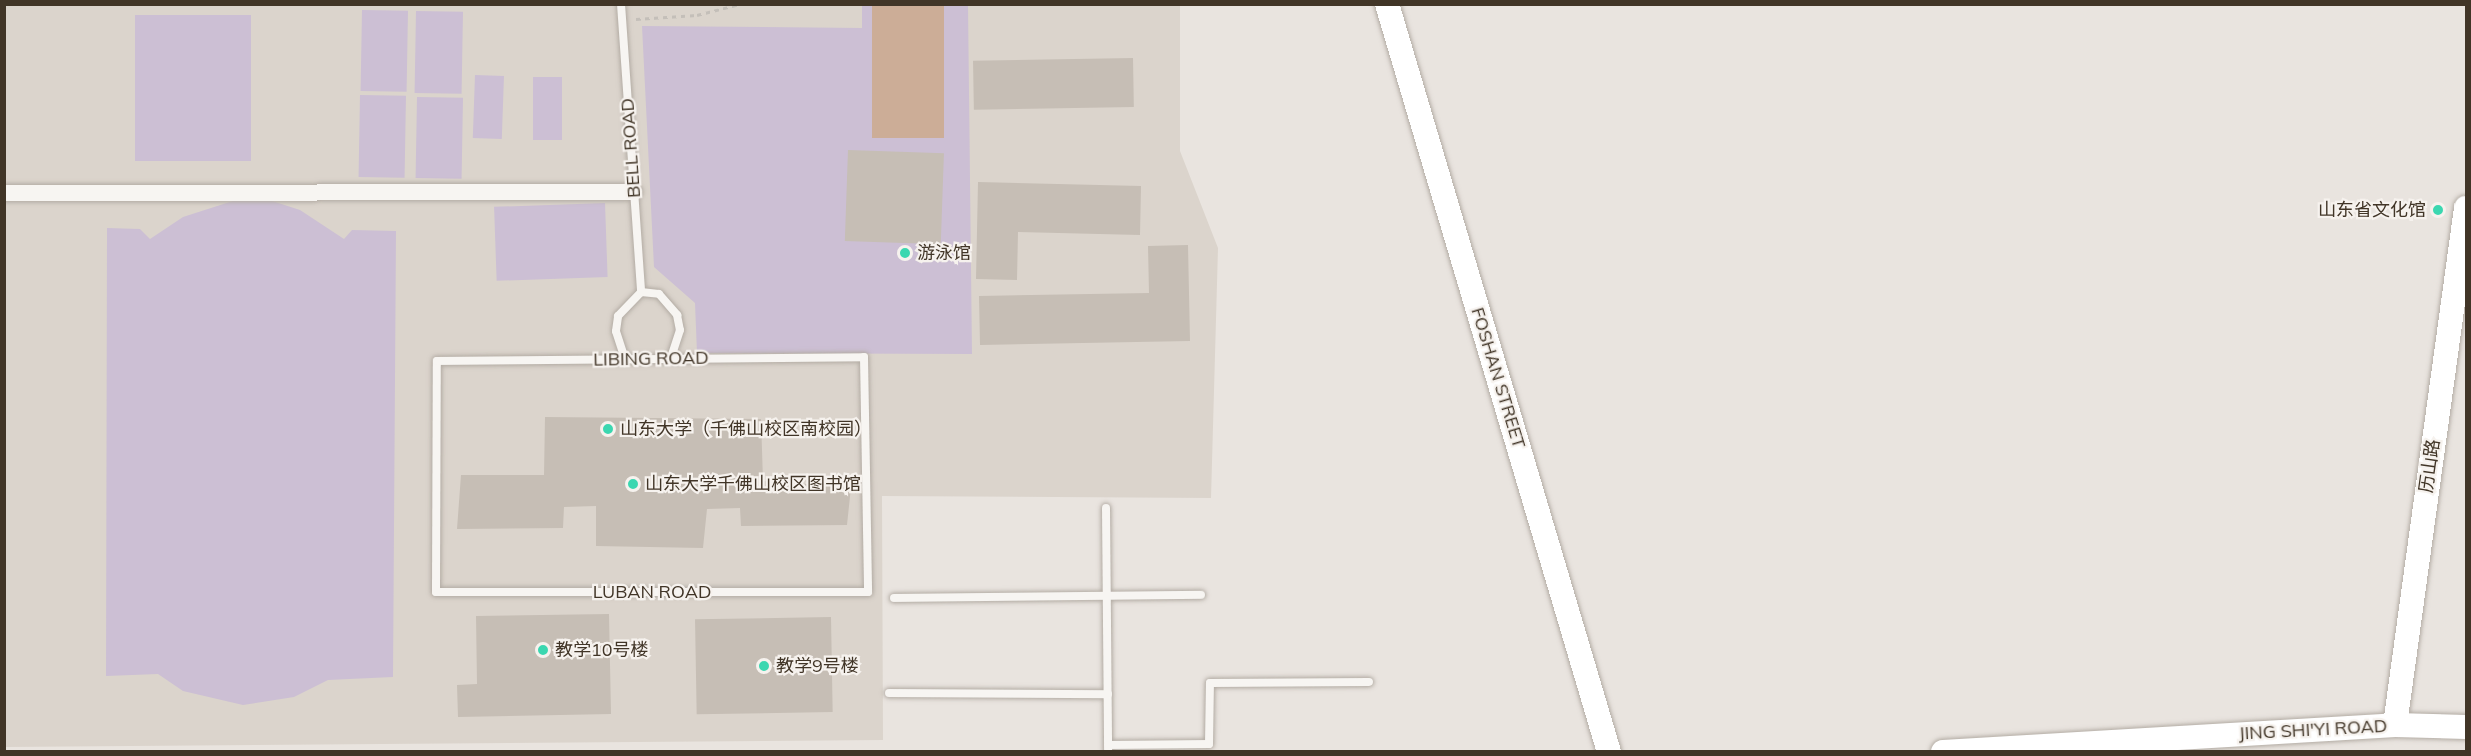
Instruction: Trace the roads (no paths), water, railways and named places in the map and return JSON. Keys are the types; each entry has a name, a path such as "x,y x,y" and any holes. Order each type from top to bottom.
{"street":[{"name":"FOSHAN STREET","path":"1387,4 1609,752"},
{"path":"4,193 634,192"},
{"name":"历山路","path":"2395,725 2466,208"},
{"name":"JING SHI'YI ROAD","path":"1943,752 2113,747 2395,725 2466,727"}],"lane":[{"name":"BELL ROAD","path":"621,4 641,292"},
{"path":"625,359 616,331 618,316 641,292 659,294 677,315 680,330 671,358"},
{"name":"LIBING ROAD","path":"436,592 437,361 864,357 868,592"},
{"path":"1106,508 1108,748 1209,744 1210,683 1369,682"},
{"name":"LUBAN ROAD","path":"436,592 868,592"},
{"path":"894,598 1201,595"},
{"path":"889,693 1108,694"}],"place":[{"name":"山东省文化馆","path":"2438,210"},
{"name":"游泳馆","path":"905,253"},
{"name":"山东大学（千佛山校区南校园）","path":"608,429"},
{"name":"山东大学千佛山校区图书馆","path":"633,484"},
{"name":"教学10号楼","path":"543,650"},
{"name":"教学9号楼","path":"764,666"}]}
